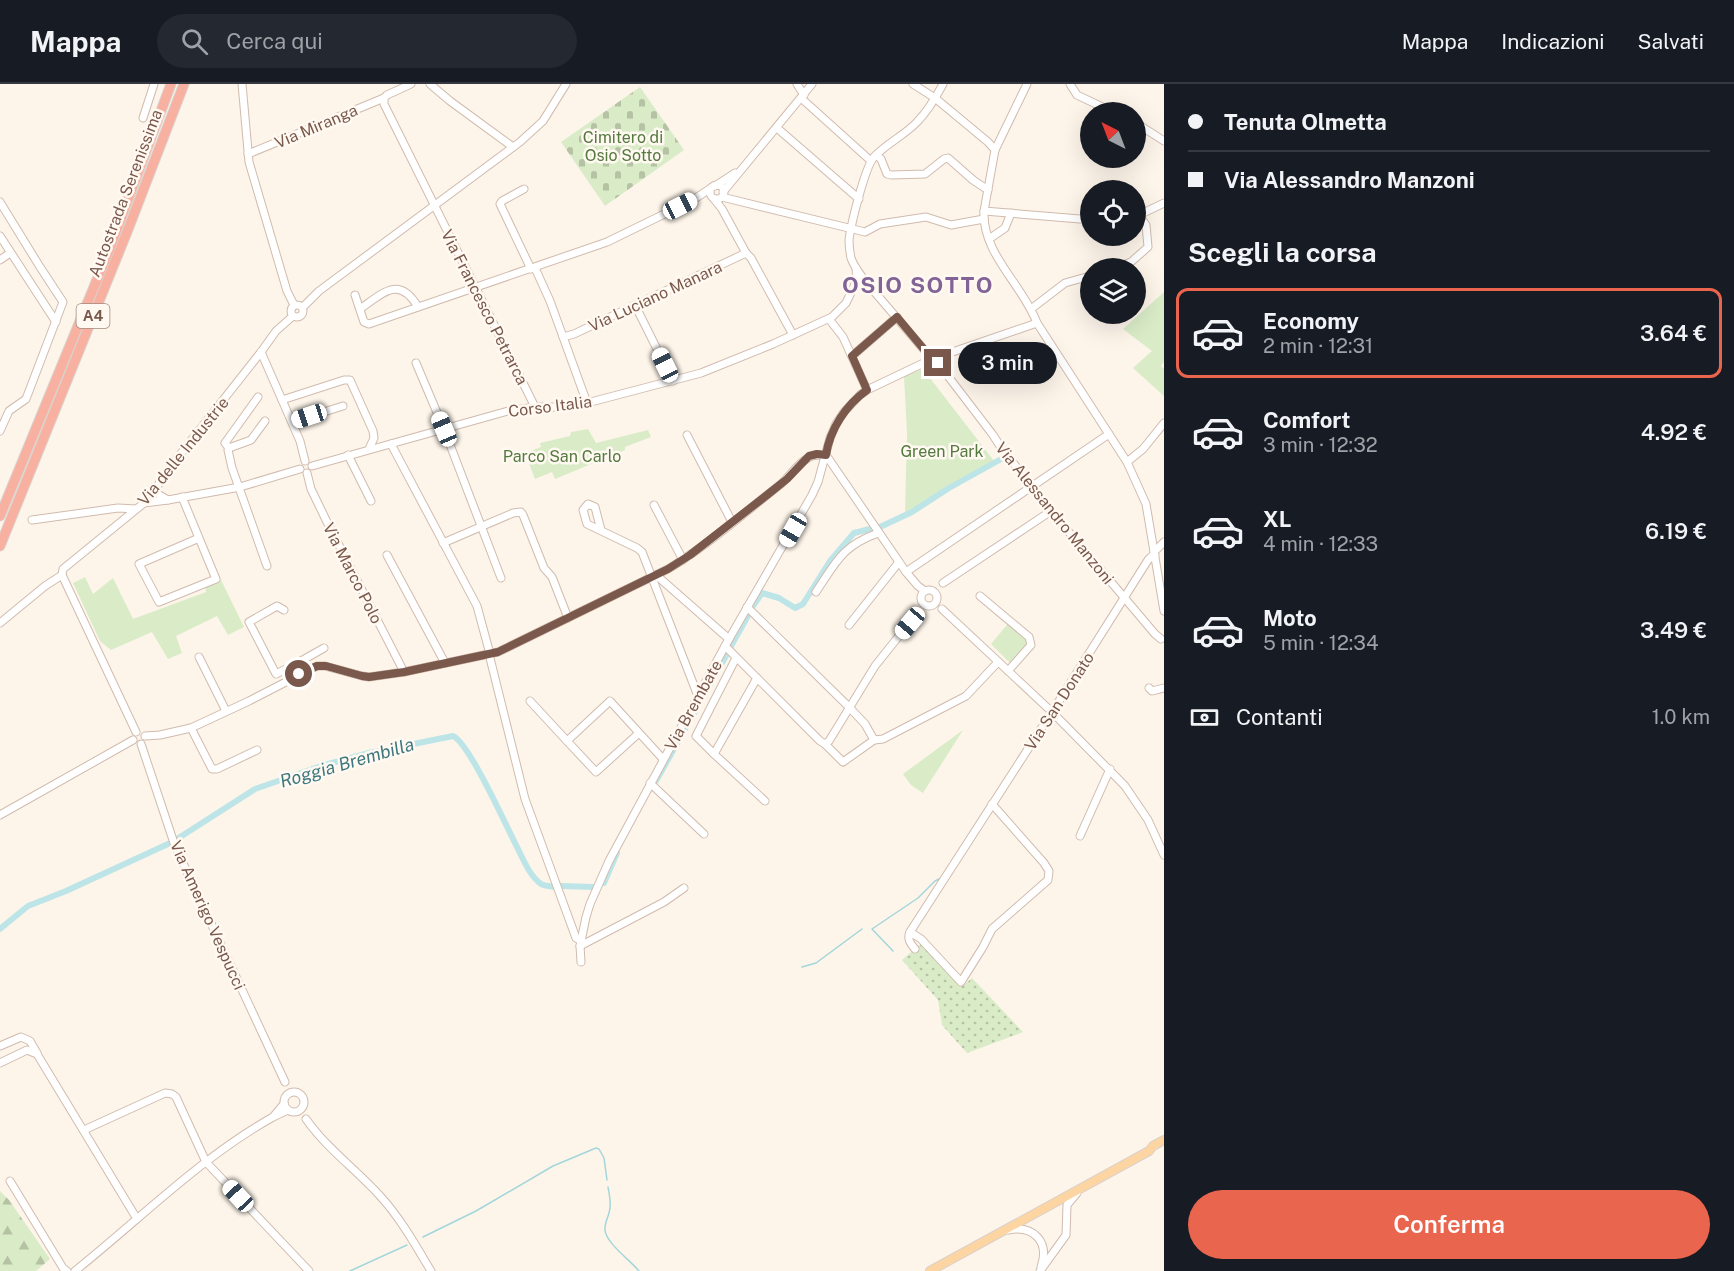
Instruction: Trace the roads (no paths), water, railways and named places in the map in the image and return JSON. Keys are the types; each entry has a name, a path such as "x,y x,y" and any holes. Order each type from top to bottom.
{"highway":[{"name":"Autostrada Serenissima","path":"0,516 110,248 171,84"},
{"name":"Autostrada Serenissima","path":"0,546 127,232 184,84"}],"main road":[{"path":"1149,1151 1164,1140"},
{"path":"930,1271 1149,1151 1164,1146"}],"street":[{"path":"143,118 154,84"},
{"path":"243,84 249,162 287,291 294,305"},
{"name":"Via Miranga","path":"248,154 411,84"},
{"path":"430,84 513,147"},
{"name":"Via delle Industrie","path":"0,623 62,574 63,568 144,503 276,331 293,316 302,316 303,307 319,291 513,147 543,121 566,84"},
{"path":"797,84 802,97 874,158 880,159 887,174 925,174 948,158 988,190"},
{"path":"914,84 935,98 995,150"},
{"path":"852,228 865,175 874,158 917,123 943,84"},
{"path":"1027,84 995,150 984,215 989,239 1037,323 1127,462 1146,504 1164,611"},
{"path":"1070,84 1077,95 1092,102"},
{"path":"693,200 719,197 810,85"},
{"path":"385,96 384,104 434,207"},
{"path":"777,128 859,199"},
{"path":"1146,129 1164,141"},
{"path":"355,295 364,322 369,324 607,242 693,200 740,171"},
{"path":"713,187 710,193 719,197 865,232 880,224 926,217 951,225 984,215 1011,213 1080,219"},
{"path":"713,187 720,187 719,197 722,208 793,335"},
{"path":"524,189 500,204 550,301 587,403"},
{"path":"0,202 63,302 26,399 9,411 0,431"},
{"path":"1146,211 1164,203"},
{"name":"Via Francesco Petrarca","path":"434,207 535,407"},
{"path":"989,239 1005,228 1011,213"},
{"path":"1136,258 1148,247 1146,225"},
{"name":"Via Alessandro Manzoni","path":"852,228 849,241 851,258 856,268 932,359 941,366 1051,511 1163,640"},
{"path":"0,236 56,322"},
{"path":"0,260 10,253"},
{"name":"Via Luciano Manara","path":"563,337 574,334 746,253"},
{"name":"Corso Italia","path":"312,466 508,411 535,407 572,407 708,370 830,319 846,303 857,280 856,268"},
{"path":"1031,309 1065,282 1080,278"},
{"path":"360,309 385,292 395,289 403,290 411,295 418,307"},
{"path":"294,305 298,304 303,307"},
{"path":"293,316 291,310 294,305"},
{"path":"635,305 673,381"},
{"path":"852,356 897,317"},
{"path":"830,319 843,337 867,390"},
{"name":"Via Brembate","path":"581,962 581,944 590,904 609,861 725,646 812,495 836,424 855,400 867,390 932,359 1037,323"},
{"path":"144,503 240,487 311,471 312,466 305,461 300,441 261,352"},
{"path":"416,363 501,578"},
{"path":"282,400 350,380 373,431 374,438 369,449"},
{"path":"258,397 225,443 229,448 232,468 267,566"},
{"path":"292,422 343,406"},
{"path":"229,448 251,440 265,421"},
{"path":"1127,462 1143,449 1164,423"},
{"path":"906,572 1109,434"},
{"path":"687,435 732,522"},
{"path":"392,444 477,606 525,799 576,938 581,944 664,902 684,888"},
{"path":"2,814 135,736 142,733 145,736 160,735 191,728 317,666 326,666 362,676 404,672 498,652 683,560 787,479 809,456 817,454 826,455 878,533 918,586 1052,712 1125,786 1149,820 1164,855"},
{"path":"348,455 371,501"},
{"path":"304,471 301,464 305,461"},
{"name":"Via Marco Polo","path":"304,471 327,522 404,672"},
{"path":"156,489 168,500"},
{"path":"182,497 199,538 216,579 159,602 139,564 199,538"},
{"path":"654,505 683,560"},
{"path":"32,520 118,508 136,509"},
{"path":"827,742 875,666 943,583 1051,511"},
{"path":"443,543 520,512 544,568 552,578 568,618"},
{"path":"601,530 639,549 654,576 698,696"},
{"path":"816,592 844,552 856,542 878,533"},
{"name":"Via San Donato","path":"910,932 1148,560 1164,542"},
{"path":"387,555 446,663"},
{"path":"849,625 899,562"},
{"path":"62,574 137,744 144,742 145,736"},
{"path":"654,576 729,639"},
{"path":"49,582 66,585"},
{"path":"980,596 1029,636 1031,645 1008,670"},
{"path":"284,610 277,606 249,622 276,674 324,648"},
{"path":"747,607 866,724 874,740"},
{"path":"725,646 820,741 827,742 843,762 874,740 883,740 966,696 998,662"},
{"path":"199,657 226,711"},
{"path":"736,658 696,736 765,801"},
{"path":"294,665 299,674"},
{"path":"714,754 757,678"},
{"path":"1149,688 1152,691 1164,688"},
{"path":"530,701 596,772 639,733"},
{"path":"567,741 610,702 663,759"},
{"path":"191,728 212,770 257,750"},
{"name":"Via Amerigo Vespucci","path":"141,744 175,846 290,1093 299,1093 303,1097 304,1103 299,1110 327,1145 381,1197 411,1236 432,1271"},
{"path":"1080,836 1110,769"},
{"path":"650,783 705,834"},
{"path":"915,949 909,941 910,932 921,939 961,982 992,929 1048,880 1049,871 1044,863 992,804"},
{"path":"0,1046 21,1037 30,1041 137,1219"},
{"path":"14,1039 20,1045 22,1052"},
{"path":"0,1064 27,1050 33,1051 40,1057"},
{"path":"84,1130 165,1093 170,1093 176,1097 206,1162 309,1271"},
{"path":"286,1107 284,1098 290,1093"},
{"path":"286,1107 299,1110"},
{"path":"75,1271 206,1162 244,1133 286,1107"},
{"path":"10,1181 63,1269 67,1271"},
{"path":"1040,1271 1063,1241 1067,1231 1067,1205 1081,1188"},
{"path":"1002,1231 1023,1229 1038,1237 1044,1256 1040,1271"}],"waterway":[{"name":"Roggia Brembilla","path":"880,527 912,512 1003,458"},
{"name":"Roggia Brembilla","path":"753,606 762,593 779,598 795,608 803,604 830,561 854,533 870,529"},
{"name":"Roggia Brembilla","path":"731,646 749,614"},
{"name":"Roggia Brembilla","path":"656,781 727,654"},
{"name":"Roggia Brembilla","path":"177,839 255,789 321,766 369,753 453,736 469,754 478,770 530,873 541,884 555,887"},
{"name":"Roggia Brembilla","path":"0,929 28,906 168,844"},
{"name":"Roggia Brembilla","path":"604,883 617,853"},
{"path":"893,951 872,929 918,898 935,881 943,877"},
{"name":"Roggia Brembilla","path":"562,886 594,887"},
{"path":"802,967 816,963 862,929"},
{"name":"Roggia Brembilla","path":"423,1237 476,1211 553,1166 596,1148 604,1158 607,1180"},
{"name":"Roggia Brembilla","path":"608,1187 610,1205 605,1227 606,1235 639,1271"},
{"name":"Roggia Brembilla","path":"350,1271 407,1245"}],"district":[{"name":"OSIO SOTTO","path":"918,285"}],"park label":[{"name":"Cimitero di Osio Sotto","path":"623,146"},
{"name":"Green Park","path":"942,451"},
{"name":"Parco San Carlo","path":"562,456"}]}
